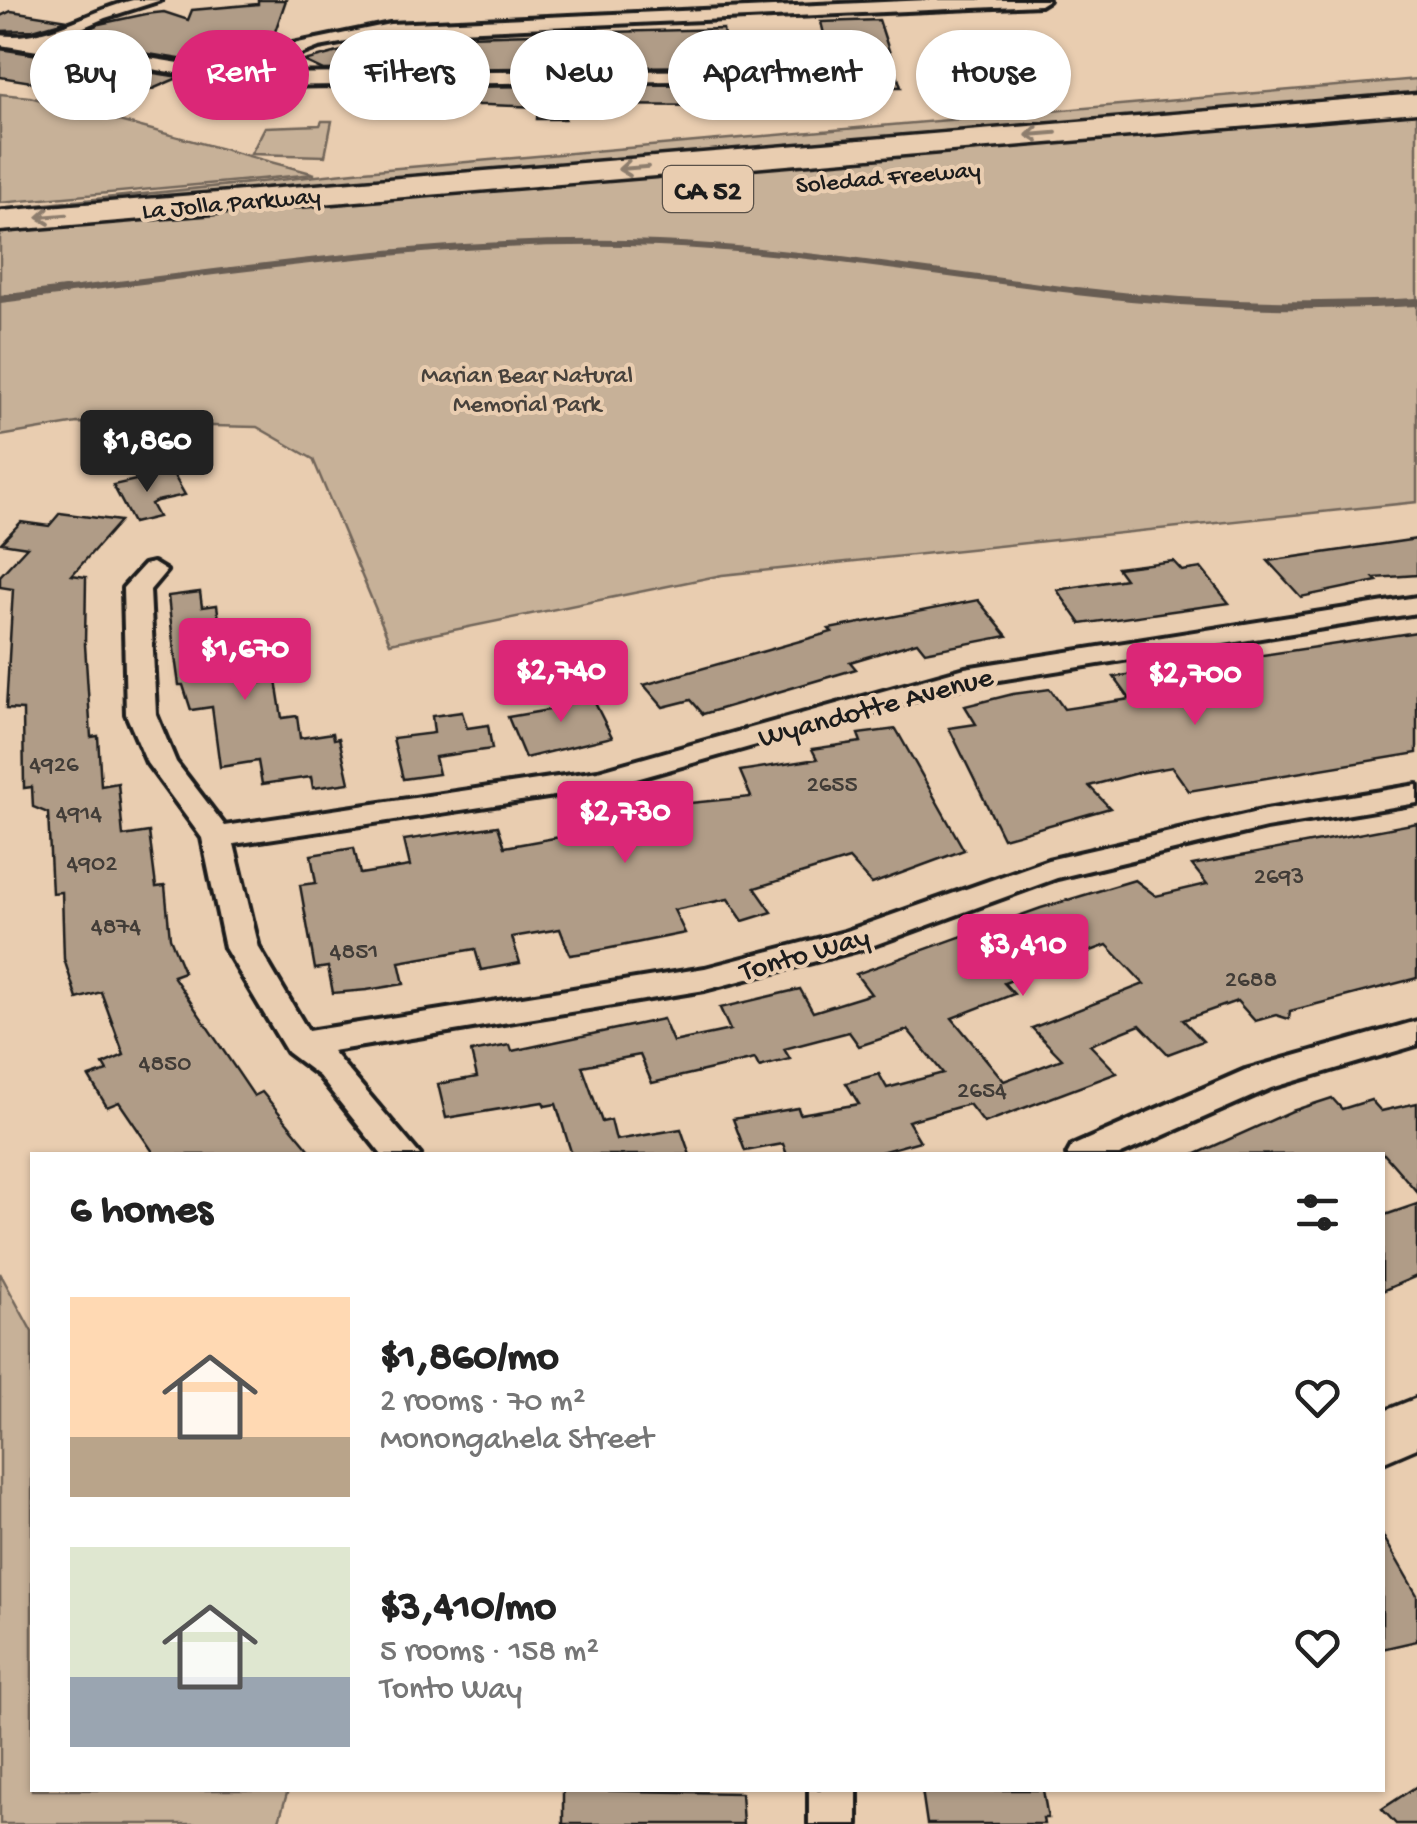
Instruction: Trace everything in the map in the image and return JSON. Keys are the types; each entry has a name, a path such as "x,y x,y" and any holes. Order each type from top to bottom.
{"highway":[{"name":"Soledad Freeway","path":"463,182 1417,103"},
{"name":"Soledad Freeway","path":"0,247 1417,133"},
{"path":"0,188 463,182"},
{"name":"La Jolla Parkway","path":"0,221 463,182"}],"street":[{"path":"29,44 98,14 153,0"},
{"path":"309,43 390,28 1040,0"},
{"path":"0,40 172,68"},
{"path":"309,82 668,76"},
{"path":"153,571 136,588 141,714 162,762 217,837 242,948 299,1044 331,1066 400,1152"},
{"name":"Wyandotte Avenue","path":"217,837 600,780 965,677 1417,605"},
{"name":"Tonto Way","path":"299,1044 705,980 854,940 1048,870 1266,820 1417,794"},
{"path":"1092,1152 1258,1079 1417,1034"},
{"path":"1385,1437 1417,1421"},
{"path":"833,1792 833,1824"}],"green space":[{"name":"Marian Bear Natural Memorial Park","path":"1417,79 1417,502 722,575 390,643 313,459 257,427 77,423 0,436 0,209 364,171 948,120 1071,120 1071,109"},
{"path":"0,94 30,97 30,120 115,120 315,174 0,203"},
{"path":"322,121 332,121 325,156 251,154 265,127 320,125"},
{"path":"0,1273 30,1328 30,1792 287,1792 278,1824 0,1824"}],"building":[{"path":"258,0 286,0 276,30 172,30 172,58 152,55 152,30 85,30 146,14 164,12 188,20 192,10 258,4"},
{"path":"11,11 68,20 33,30 0,31 0,16"},
{"path":"879,20 882,30 823,30 821,22"},
{"path":"668,30 668,67 648,67 648,31"},
{"path":"490,35 510,35 510,68 490,68"},
{"path":"0,49 30,54 30,82 0,77"},
{"path":"329,54 329,70 309,63 309,60"},
{"path":"152,73 172,76 172,80 152,89"},
{"path":"648,85 668,85 668,106 648,105"},
{"path":"510,86 510,106 490,105 490,87"},
{"path":"172,472 185,495 151,504 158,517 133,523 113,485"},
{"path":"60,513 120,521 72,575 86,577 85,645 91,737 98,736 101,786 118,783 123,836 149,832 156,887 165,886 170,938 184,972 173,976 254,1096 262,1092 312,1152 153,1152 119,1102 107,1107 89,1077 107,1071 103,1064 124,1055 101,992 77,999 64,959 62,892 52,893 48,813 33,807 32,787 24,788 23,710 6,709 13,589 0,587 0,576 27,547 1,543 21,522 49,526"},
{"path":"1417,539 1417,575 1374,578 1377,581 1301,597 1268,561"},
{"path":"1173,561 1182,571 1201,568 1229,603 1081,624 1057,590 1125,579 1117,568"},
{"path":"200,592 202,607 217,605 219,620 229,619 232,642 239,641 245,685 276,680 282,718 297,716 300,738 333,733 334,739 339,738 349,783 313,788 311,777 262,784 258,761 220,767 212,707 191,710 183,685 179,685 173,642 168,596"},
{"path":"978,600 1007,636 925,652 917,642 850,662 856,669 703,714 691,700 663,707 644,685 832,632 829,629"},
{"path":"1417,632 1417,753 1189,791 1172,767 1138,773 1089,786 1110,808 1003,838 949,728 976,724 965,706 1013,694 1050,689 1064,709 1130,699 1114,677"},
{"path":"587,687 612,737 525,758 508,717 560,708 553,694"},
{"path":"462,712 467,728 488,725 492,749 435,757 439,774 403,779 393,738 434,733 432,716"},
{"path":"896,729 964,850 872,884 849,859 755,888 772,912 743,921 728,899 674,910 685,933 591,952 570,955 560,929 512,937 520,963 481,970 475,949 399,962 404,984 333,993 328,967 315,969 300,885 316,883 311,855 354,848 360,874 410,866 404,840 498,826 505,847 576,834 568,811 669,794 672,802 680,804 751,797 740,771 817,759 812,749 861,742 858,734"},
{"path":"1417,823 1417,978 1290,1011 1289,1019 1276,1015 1255,1021 1237,1001 1183,1020 1203,1041 1168,1054 1140,1025 1090,1045 1117,1073 984,1123 969,1104 908,1121 920,1141 881,1152 786,1152 783,1144 745,1151 733,1119 798,1108 800,1114 859,1104 846,1083 879,1074 887,1088 943,1073 908,1030 859,1046 849,1032 784,1049 790,1059 759,1067 755,1059 652,1083 640,1055 582,1066 602,1122 611,1120 616,1140 681,1129 689,1152 571,1152 556,1104 545,1106 543,1102 446,1118 438,1084 477,1077 471,1052 510,1045 512,1051 663,1019 673,1042 730,1030 720,1008 800,989 813,1012 871,994 856,974 1041,908 1135,880 1156,896 1207,884 1192,865","holes":["1107,945 1144,984 1032,1028 1062,1059 1004,1081 952,1018 1014,994 1004,983"]},
{"path":"1332,1098 1342,1109 1371,1100 1381,1111 1417,1103 1417,1192 1385,1152 1201,1152 1292,1111"},
{"path":"1417,1204 1417,1276 1385,1290 1385,1215"},
{"path":"1385,1539 1417,1595 1417,1641 1385,1648"},
{"path":"1417,1786 1417,1824 1396,1824 1382,1809"},
{"path":"563,1792 741,1793 743,1824 563,1824"},
{"path":"922,1792 1043,1792 1048,1818 1043,1818 1044,1824 927,1824"}],"waterway":[{"path":"45,293 351,256 581,243 768,252 1096,293"},
{"path":"0,299 65,291"},
{"path":"1076,291 1246,304 1417,302"}]}
